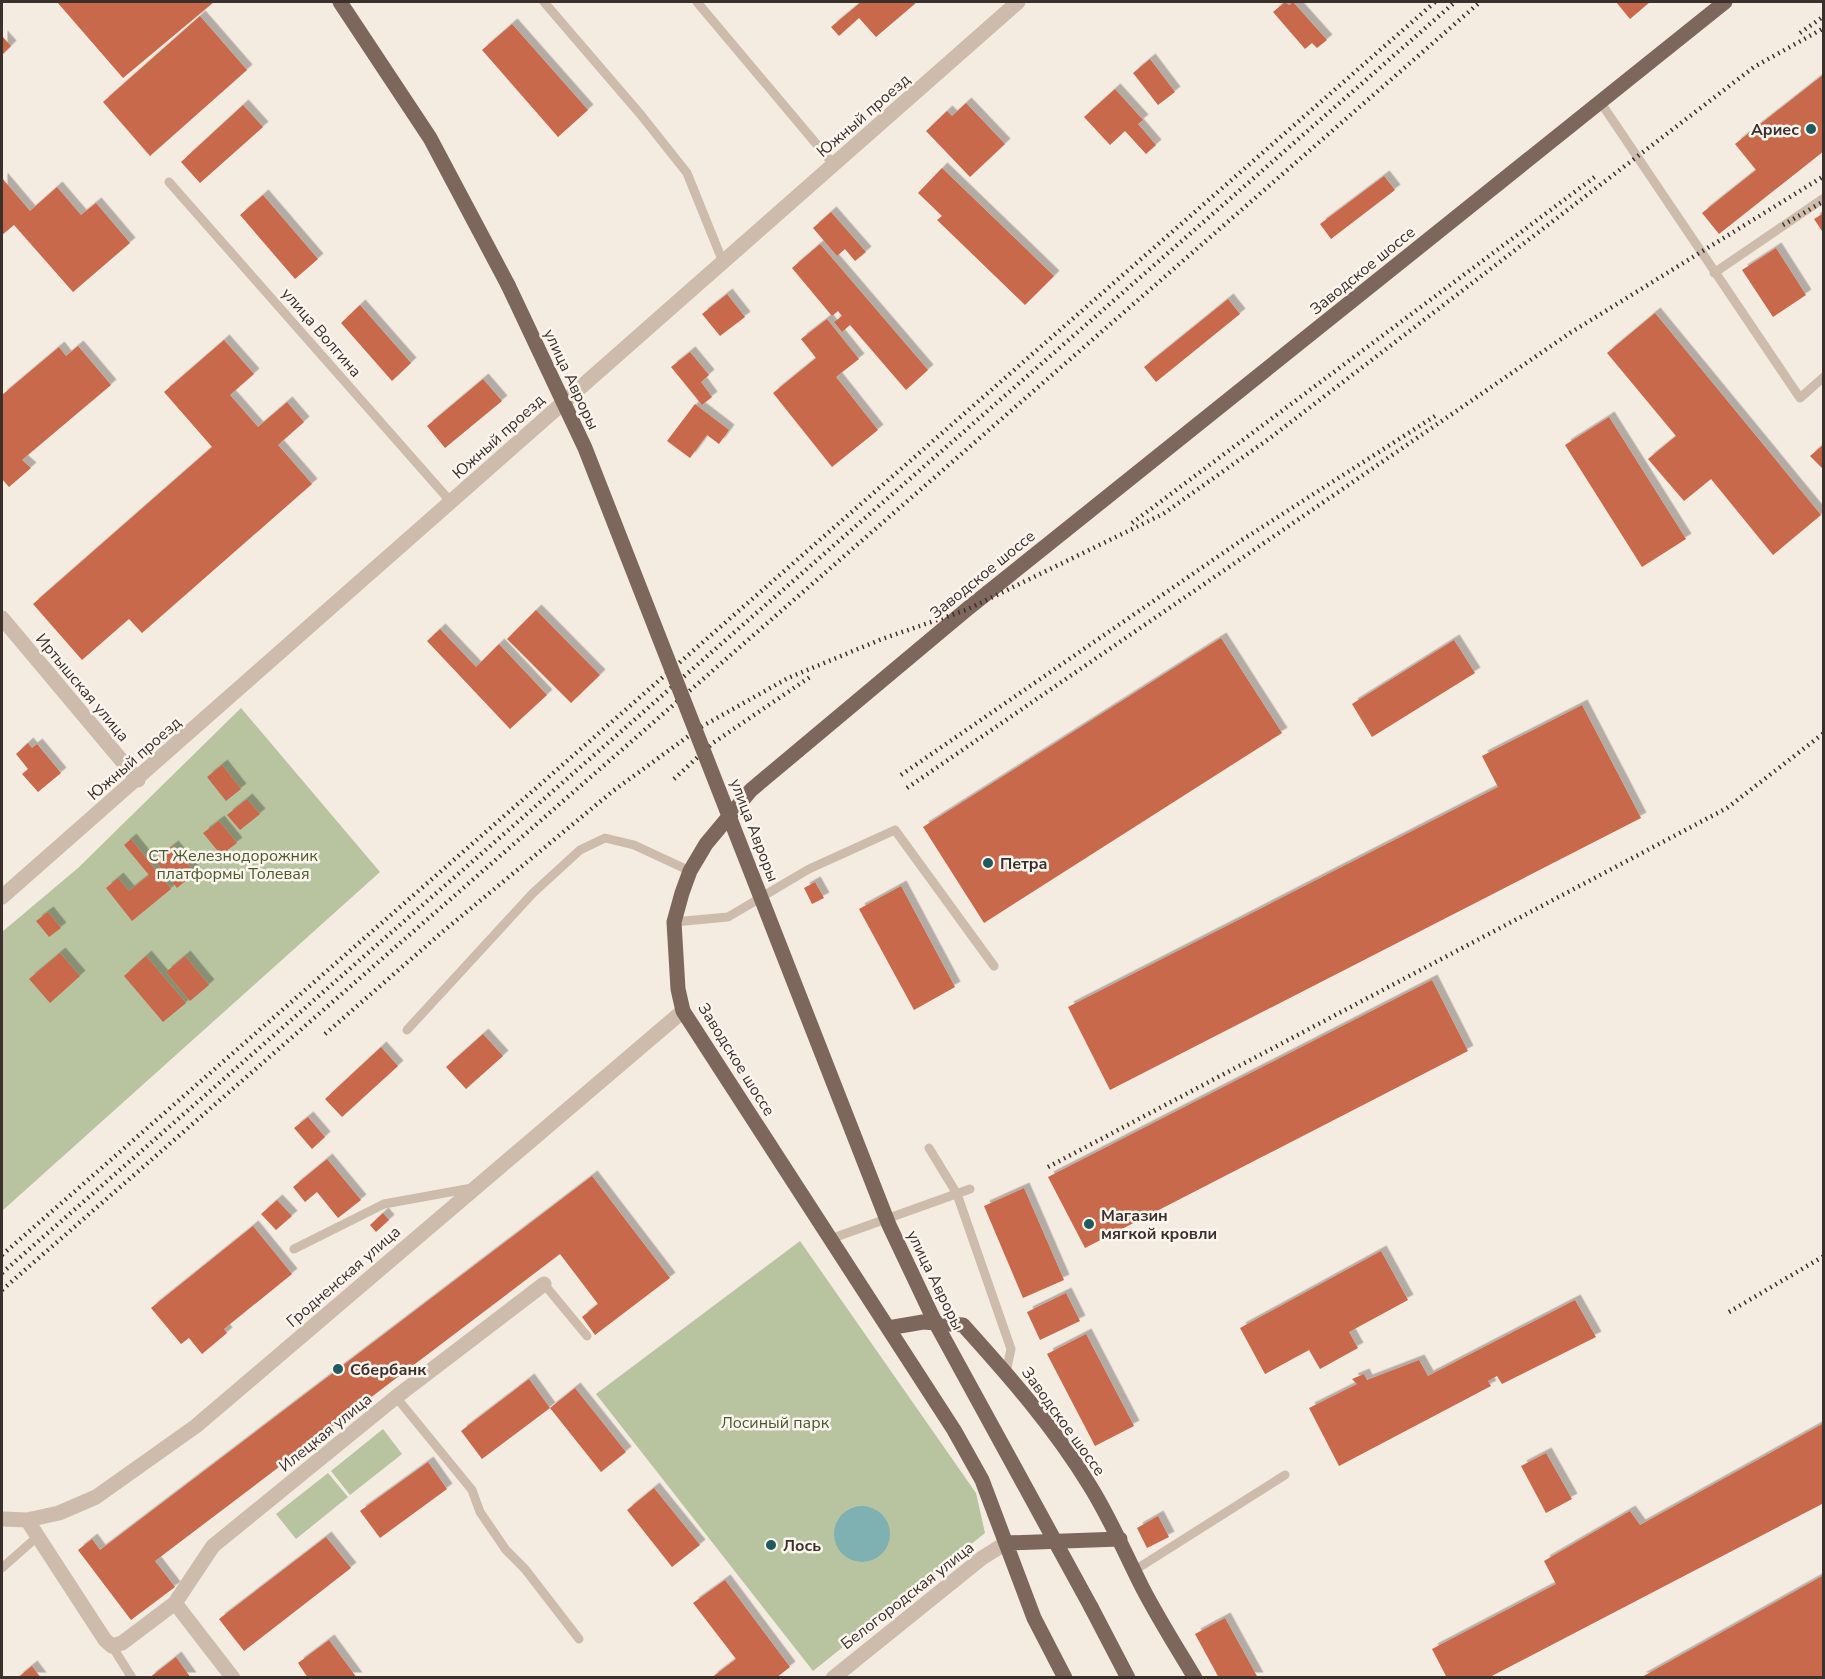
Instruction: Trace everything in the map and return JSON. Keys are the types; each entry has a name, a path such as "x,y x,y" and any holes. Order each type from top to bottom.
{"main road":[{"name":"улица Авроры","path":"340,2 430,138 508,285 585,448 889,1226 935,1322 1128,1677"},
{"name":"Заводское шоссе","path":"1065,1677 1034,1618 977,1470 833,1238 683,1011 678,989 674,922 690,871 706,844 751,790 966,610 1725,2"},
{"name":"Заводское шоссе","path":"888,1328 923,1322 963,1325 1006,1372 1063,1444 1120,1539 1195,1677"},
{"path":"1006,1543 1120,1539"}],"street":[{"name":"Южный проезд","path":"2,897 138,780 1018,2"},
{"name":"Иртышская улица","path":"2,618 138,780"},
{"name":"Гродненская улица","path":"2,1519 27,1520 59,1513 96,1497 196,1426 683,1011"},
{"name":"Илецкая улица","path":"112,1646 122,1643 175,1603 213,1546 396,1397 544,1284"},
{"path":"27,1520 112,1646"},
{"name":"Белогородская улица","path":"833,1677 982,1558 1006,1543"},
{"path":"175,1603 233,1677"}],"lane":[{"path":"544,2 641,115 687,173 723,262"},
{"path":"697,2 834,165"},
{"path":"1600,103 1800,398 1824,376"},
{"name":"улица Волгина","path":"170,182 451,502"},
{"path":"1714,273 1824,198"},
{"path":"674,922 728,916 809,869 895,830 994,966"},
{"path":"407,1030 532,894 580,850 605,838 634,845 690,871"},
{"path":"929,1148 957,1194 1011,1349 1006,1372"},
{"path":"294,1249 384,1204 474,1188"},
{"path":"833,1238 970,1189"},
{"path":"544,1284 587,1336"},
{"path":"396,1397 472,1490 480,1512 506,1550 525,1569 579,1640"},
{"path":"1135,1570 1286,1475"},
{"path":"2,1568 38,1536"},
{"path":"112,1646 132,1677"}],"green space":[{"name":"СТ Железнодорожник платформы Толевая","path":"241,708 380,872 2,1211 2,932 78,868"},
{"name":"Лосиный парк","path":"800,1241 976,1493 985,1533 813,1671 596,1394"},
{"path":"383,1429 402,1454 350,1495 331,1471"},
{"path":"328,1473 348,1497 296,1539 276,1514"}],"water":[{"path":"857,1506 867,1506 882,1514 888,1523 890,1534 888,1545 882,1554 867,1562 857,1562 846,1557 839,1550 834,1539 834,1529 839,1518 846,1511"}],"building":[{"path":"57,2 214,2 123,78"},
{"path":"861,2 917,2 876,37 859,18 839,36 831,27"},
{"path":"1285,2 1289,5 1293,2 1327,40 1317,48 1312,43 1305,49 1273,12"},
{"path":"1616,2 1650,2 1630,19"},
{"path":"200,16 247,70 150,156 103,102"},
{"path":"512,24 588,110 558,137 482,50"},
{"path":"2,36 11,46 2,55"},
{"path":"1150,59 1175,92 1158,105 1133,73"},
{"path":"1824,74 1824,151 1719,234 1702,213 1756,170 1735,144"},
{"path":"1115,89 1143,120 1138,124 1156,145 1146,154 1125,131 1110,145 1084,117"},
{"path":"966,103 1005,144 970,177 926,131 947,111 952,116"},
{"path":"243,105 263,127 200,183 181,162"},
{"path":"942,168 1054,276 1025,305 937,220 942,216 918,193"},
{"path":"1384,176 1395,190 1331,239 1320,224"},
{"path":"2,178 30,211 57,187 81,215 96,203 130,243 73,292 14,225 2,235"},
{"path":"263,195 318,259 295,279 240,215"},
{"path":"831,212 866,252 855,261 845,249 837,256 813,228"},
{"path":"1824,213 1824,234 1814,219"},
{"path":"820,244 928,370 906,390 850,325 842,332 834,322 842,316 838,311 832,316 792,268"},
{"path":"1776,248 1806,295 1773,317 1742,270"},
{"path":"727,294 745,317 720,336 702,314"},
{"path":"1228,299 1240,314 1156,382 1144,367"},
{"path":"360,305 411,363 392,381 341,323"},
{"path":"1655,313 1821,515 1773,555 1711,479 1684,501 1648,459 1676,436 1607,353"},
{"path":"827,319 859,359 836,377 878,430 832,467 773,393 816,358 801,339"},
{"path":"224,340 254,374 230,395 258,427 287,402 304,422 278,445 312,484 142,633 129,619 82,660 33,604 212,447 164,392"},
{"path":"78,346 111,385 22,460 31,468 9,487 2,479 2,395 59,347 66,356"},
{"path":"690,352 709,375 701,382 712,397 702,405 671,367"},
{"path":"483,379 502,401 445,448 427,426"},
{"path":"695,404 729,430 719,444 707,435 690,458 667,441"},
{"path":"1609,417 1686,539 1642,567 1565,445"},
{"path":"1824,444 1824,470 1810,456"},
{"path":"536,610 600,675 571,703 507,639"},
{"path":"440,629 476,667 499,644 547,695 510,729 427,641"},
{"path":"1221,638 1282,733 984,923 923,827"},
{"path":"1454,640 1475,673 1372,737 1352,704"},
{"path":"1582,705 1641,818 1110,1090 1068,1007 1498,787 1482,756"},
{"path":"28,743 32,748 37,744 61,773 38,792 22,774 28,769 16,754"},
{"path":"222,765 241,789 226,801 207,777"},
{"path":"247,799 260,814 240,830 227,815"},
{"path":"219,821 237,843 221,855 203,833"},
{"path":"131,839 171,889 132,921 106,888 118,878 129,891 149,875 124,845"},
{"path":"173,846 195,873 177,888 155,860"},
{"path":"815,882 824,898 812,904 804,888"},
{"path":"901,886 955,987 914,1010 859,909"},
{"path":"48,912 61,928 49,937 36,921"},
{"path":"60,953 80,976 50,1003 29,979"},
{"path":"146,956 186,1003 163,1022 124,976"},
{"path":"185,956 209,985 190,1001 166,972"},
{"path":"1432,980 1468,1051 1085,1248 1048,1177"},
{"path":"483,1034 503,1056 466,1089 446,1067"},
{"path":"381,1047 398,1066 342,1117 325,1099"},
{"path":"308,1117 325,1137 312,1149 294,1128"},
{"path":"327,1159 361,1200 338,1218 317,1192 305,1202 293,1187"},
{"path":"592,1176 670,1278 595,1335 582,1317 598,1304 560,1254 155,1561 175,1587 131,1620 78,1550 92,1539 100,1550"},
{"path":"1024,1188 1064,1280 1023,1298 984,1206"},
{"path":"277,1200 292,1216 276,1230 261,1214"},
{"path":"383,1213 389,1220 376,1232 370,1225"},
{"path":"253,1226 292,1274 224,1329 227,1333 202,1354 189,1338 181,1344 151,1308"},
{"path":"1381,1251 1408,1300 1349,1332 1358,1348 1320,1369 1309,1350 1265,1374 1240,1328"},
{"path":"1066,1293 1080,1321 1040,1340 1027,1312"},
{"path":"1575,1300 1596,1337 1502,1384 1497,1376 1488,1381 1491,1386 1339,1466 1309,1408 1357,1384 1352,1379 1364,1374 1367,1380 1419,1360 1428,1376"},
{"path":"1086,1334 1134,1426 1095,1446 1047,1354"},
{"path":"529,1379 550,1408 482,1459 461,1431"},
{"path":"575,1388 626,1452 601,1472 550,1408"},
{"path":"1824,1423 1824,1503 1488,1678 1447,1678 1432,1649 1556,1584 1544,1561 1630,1511 1640,1525"},
{"path":"1546,1453 1572,1499 1546,1513 1521,1466"},
{"path":"428,1462 447,1489 380,1538 360,1511"},
{"path":"654,1488 700,1545 672,1567 627,1510"},
{"path":"1158,1516 1169,1537 1147,1548 1137,1528"},
{"path":"326,1537 351,1568 244,1651 219,1619"},
{"path":"1824,1575 1824,1678 1640,1678"},
{"path":"725,1580 790,1667 776,1678 711,1678 736,1659 693,1603"},
{"path":"1225,1618 1258,1678 1219,1678 1195,1634"},
{"path":"329,1640 357,1678 308,1678 298,1663"},
{"path":"176,1657 191,1678 149,1678"},
{"path":"32,1666 41,1678 17,1678"}],"railway":[{"path":"2,1255 1435,2"},
{"path":"2,1273 1455,2"},
{"path":"2,1290 1480,2"},
{"path":"1800,33 1824,16"},
{"path":"325,1034 441,933 613,791 701,727 788,678 882,639 966,610 1163,514 1270,438 1754,67 1824,28"},
{"path":"1132,523 1596,176"},
{"path":"907,788 1570,333 1824,176"},
{"path":"1783,225 1824,201"},
{"path":"901,775 1242,540 1435,416"},
{"path":"674,779 713,743 810,677"},
{"path":"1048,1167 1727,808 1824,733"},
{"path":"1729,1312 1824,1256"}],"place":[{"name":"Ариес","path":"1811,129"},
{"name":"Петра","path":"988,863"},
{"name":"Магазин мягкой кровли","path":"1089,1224"},
{"name":"Сбербанк","path":"338,1369"},
{"name":"Лось","path":"771,1545"}]}
